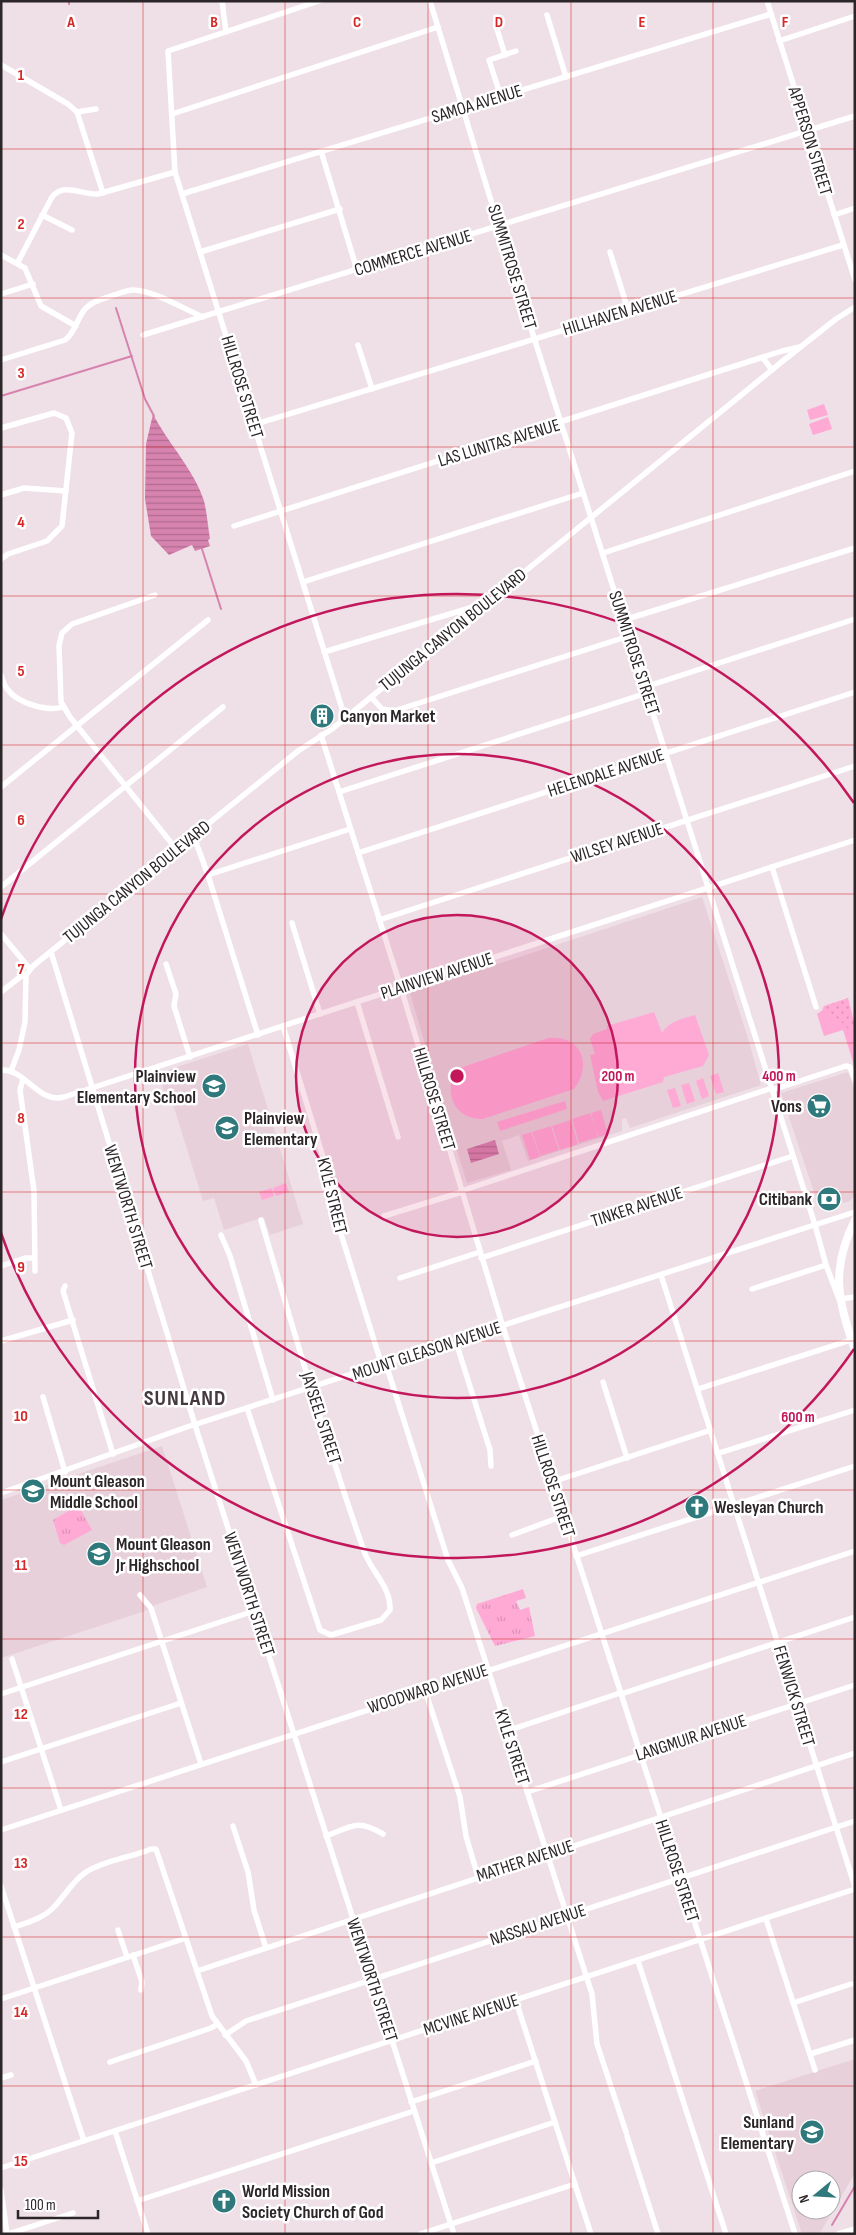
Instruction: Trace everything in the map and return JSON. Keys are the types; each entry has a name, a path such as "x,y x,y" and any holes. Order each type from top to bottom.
{"main road":[{"path":"855,1220 840,1259 840,1301 855,1350"}],"street":[{"path":"222,1 226,32 319,1"},
{"name":"SUMMITROSE STREET","path":"430,1 499,227 815,1225 826,1265 840,1301"},
{"name":"APPERSON STREET","path":"767,1 855,280"},
{"name":"SAMOA AVENUE","path":"182,194 771,14"},
{"path":"547,15 566,77"},
{"path":"779,41 855,16"},
{"path":"172,114 438,27"},
{"path":"497,29 505,55"},
{"name":"HILLROSE STREET","path":"226,32 168,51 176,172 345,718"},
{"path":"501,97 489,60 516,51"},
{"path":"1,65 56,97 77,112 103,193"},
{"path":"77,112 96,108"},
{"name":"COMMERCE AVENUE","path":"143,335 855,116"},
{"path":"321,151 357,270"},
{"path":"18,262 42,215 55,194 62,189 92,194 103,193 176,172"},
{"path":"834,215 855,208"},
{"path":"200,252 340,209"},
{"path":"42,215 72,230"},
{"name":"HILLHAVEN AVENUE","path":"253,425 844,245"},
{"path":"610,252 628,310"},
{"path":"1,255 18,262 27,270 38,300 43,308 76,326"},
{"path":"1,294 32,284"},
{"path":"1,360 65,340 76,326 84,310 95,301 130,290 148,293 202,317"},
{"name":"TUJUNGA CANYON BOULEVARD","path":"1,992 298,751 345,718 772,370 836,319 855,307"},
{"path":"358,345 372,389"},
{"name":"LAS LUNITAS AVENUE","path":"234,526 802,347"},
{"path":"763,358 772,370"},
{"path":"1,428 49,414 56,414 66,418 72,433 64,521 54,536 47,541 8,554 1,559"},
{"path":"603,553 855,471"},
{"path":"1,495 24,488 66,491"},
{"path":"302,582 584,493"},
{"path":"624,620 855,548"},
{"path":"155,595 72,624 64,630 58,646 63,707 177,850"},
{"path":"324,652 485,604"},
{"path":"339,792 855,619"},
{"path":"1,787 208,620"},
{"path":"371,697 382,709 394,711 629,636"},
{"path":"1,675 6,688 20,699 52,709 63,707"},
{"name":"HELENDALE AVENUE","path":"358,853 855,692"},
{"path":"1,888 223,707"},
{"name":"HILLROSE STREET","path":"321,735 380,920 552,1482 795,2234"},
{"name":"WILSEY AVENUE","path":"380,920 855,766"},
{"path":"208,875 350,830"},
{"path":"194,837 208,875 258,1035"},
{"name":"PLAINVIEW AVENUE","path":"23,1079 36,1089 56,1098 92,1088 855,840"},
{"path":"772,867 816,1007"},
{"path":"292,923 320,1014"},
{"path":"1,934 28,972 25,1022 19,1050 11,1071"},
{"name":"WENTWORTH STREET","path":"51,952 194,1425 454,2234"},
{"path":"166,964 176,994 174,1006 190,1057"},
{"path":"356,1002 398,1137"},
{"name":"KYLE STREET","path":"283,1026 334,1193 337,1221 448,1560 462,1588 587,1978 594,2006 597,2044 658,2234"},
{"path":"384,1216 772,1089 849,1066 855,1080"},
{"path":"1,1070 11,1071 23,1079 20,1090 34,1191 35,1271"},
{"name":"TINKER AVENUE","path":"400,1278 481,1255 793,1156"},
{"name":"MOUNT GLEASON AVENUE","path":"1,1493 194,1425 855,1212"},
{"name":"JAYSEEL STREET","path":"247,1408 318,1628 324,1634 334,1635 381,1620 389,1612 390,1602 385,1587 365,1553 311,1388 261,1220"},
{"path":"220,1235 227,1248 273,1400"},
{"path":"1,1266 25,1258 34,1258"},
{"path":"752,1290 826,1265"},
{"name":"FENWICK STREET","path":"661,1275 719,1453 855,1888"},
{"path":"65,1286 63,1292 113,1454"},
{"path":"840,1301 855,1297"},
{"path":"1,1341 73,1320"},
{"path":"698,1389 851,1340"},
{"path":"456,1342 490,1450 492,1466"},
{"path":"603,1382 627,1458"},
{"path":"43,1398 65,1472"},
{"path":"719,1453 855,1410"},
{"path":"552,1482 711,1430"},
{"path":"576,1556 855,1466"},
{"path":"512,1535 563,1516"},
{"name":"WOODWARD AVENUE","path":"1,1830 601,1632 855,1551"},
{"path":"140,1595 151,1608 201,1764"},
{"path":"1,1694 254,1610"},
{"path":"508,1730 855,1617"},
{"path":"12,1659 61,1810"},
{"name":"LANGMUIR AVENUE","path":"527,1792 855,1685"},
{"path":"425,1690 460,1797 466,1836 478,1876"},
{"path":"1,1762 181,1703"},
{"name":"MATHER AVENUE","path":"197,1971 478,1876 855,1753"},
{"name":"NASSAU AVENUE","path":"225,2035 246,2020 855,1821"},
{"path":"326,1836 362,1824 383,1834"},
{"path":"233,1826 248,1872 254,1910 266,1948"},
{"path":"14,1927 32,1921 50,1911 86,1872 151,1848 156,1849 210,2012 216,2025 246,2061 256,2085"},
{"path":"1,1886 84,2141"},
{"name":"MCVINE AVENUE","path":"1,2168 587,1978 855,1888"},
{"path":"766,1919 815,2070"},
{"path":"118,1930 126,1958"},
{"path":"1,1999 186,1938"},
{"path":"133,1955 142,1982 140,1990"},
{"path":"638,1960 726,2234"},
{"path":"793,2003 852,1984"},
{"path":"516,2001 591,2234"},
{"path":"110,2062 216,2025"},
{"path":"810,2054 855,2040"},
{"path":"411,2102 536,2062"},
{"path":"1,2078 11,2075"},
{"path":"138,2201 414,2111"},
{"path":"431,2163 555,2122"},
{"path":"115,2131 148,2234"},
{"path":"420,2234 575,2184"},
{"path":"1,2190 8,2234 73,2213"},
{"path":"838,2234 855,2228"}],"shaded area":[{"path":"153,414 200,490 206,510 210,546 195,551 192,545 169,555 151,536 145,499 146,444"},
{"path":"702,897 748,1038 761,1085 630,1128 626,1118 622,1119 622,1131 528,1161 519,1135 502,1141 511,1170 467,1183 445,1112 447,1108 445,1105 443,1106 410,993"},
{"name":"Plainview Elementary","path":"248,1044 303,1224 270,1235 264,1217 224,1230 214,1198 203,1201 173,1104 169,1105 158,1073"},
{"path":"848,1072 855,1092 855,1196 848,1202 843,1203 837,1188 815,1195 781,1093"},
{"path":"495,1140 499,1154 471,1163 467,1149"},
{"name":"Mount Gleason Jr Highschool","path":"162,1446 207,1587 155,1605 145,1611 1,1658 1,1500"},
{"name":"Sunland Elementary","path":"855,2059 855,2173 841,2197 841,2170 791,2170 791,2201 755,2091"},
{"name":"Sunland Elementary","path":"797,2220 827,2220 821,2231 816,2234 802,2234"}],"green space":[{"path":"824,404 828,415 810,420 807,410"},
{"path":"828,417 832,429 813,435 809,424"},
{"path":"848,998 855,1026 847,1028 840,1020 822,1011 824,1006"},
{"path":"824,1006 855,1020 855,1068 843,1030 824,1036 817,1014 823,1010"},
{"path":"654,1012 662,1033 672,1023 695,1015 709,1055 703,1066 664,1077 663,1082 603,1101 598,1092 590,1055 595,1054 590,1039 593,1034 607,1029 607,1026"},
{"path":"548,1038 559,1038 569,1041 576,1046 580,1053 583,1061 583,1070 580,1080 574,1089 483,1119 464,1115 458,1109 453,1102 451,1085 454,1076 460,1068"},
{"path":"718,1073 724,1092 716,1094 710,1076"},
{"path":"703,1078 709,1096 702,1099 696,1081"},
{"path":"689,1083 695,1101 687,1104 681,1085"},
{"path":"675,1088 681,1106 673,1108 667,1090"},
{"path":"565,1101 567,1109 500,1131 497,1122"},
{"path":"601,1110 608,1134 599,1137 596,1130 598,1137 579,1143 572,1119 590,1113 595,1126 591,1113"},
{"path":"571,1120 578,1144 560,1150 552,1126"},
{"path":"551,1126 559,1150 540,1156 532,1132"},
{"path":"531,1132 540,1157 530,1160 522,1135"},
{"path":"286,1183 289,1192 276,1196 273,1188"},
{"path":"272,1188 274,1196 262,1200 259,1192"},
{"path":"78,1505 92,1530 64,1545 60,1543 53,1520"},
{"path":"523,1589 526,1598 516,1601 520,1610 529,1607 535,1636 495,1646 476,1608 477,1604"}],"waterway":[{"path":"116,308 145,399 154,416"},
{"path":"1,396 132,356"},
{"path":"202,549 221,609"},
{"path":"832,2225 855,2186"}],"place":[{"name":"Canyon Market","path":"322,716"},
{"name":"Plainview Elementary School","path":"214,1086"},
{"name":"Vons","path":"819,1106"},
{"name":"Plainview Elementary","path":"227,1128"},
{"name":"Citibank","path":"829,1199"},
{"name":"Mount Gleason Middle School","path":"33,1491"},
{"name":"Wesleyan Church","path":"697,1507"},
{"name":"Mount Gleason Jr Highschool","path":"99,1554"},
{"name":"Sunland Elementary","path":"812,2132"},
{"name":"World Mission Society Church of God","path":"224,2201"}],"district":[{"name":"SUNLAND","path":"185,1398"}]}
